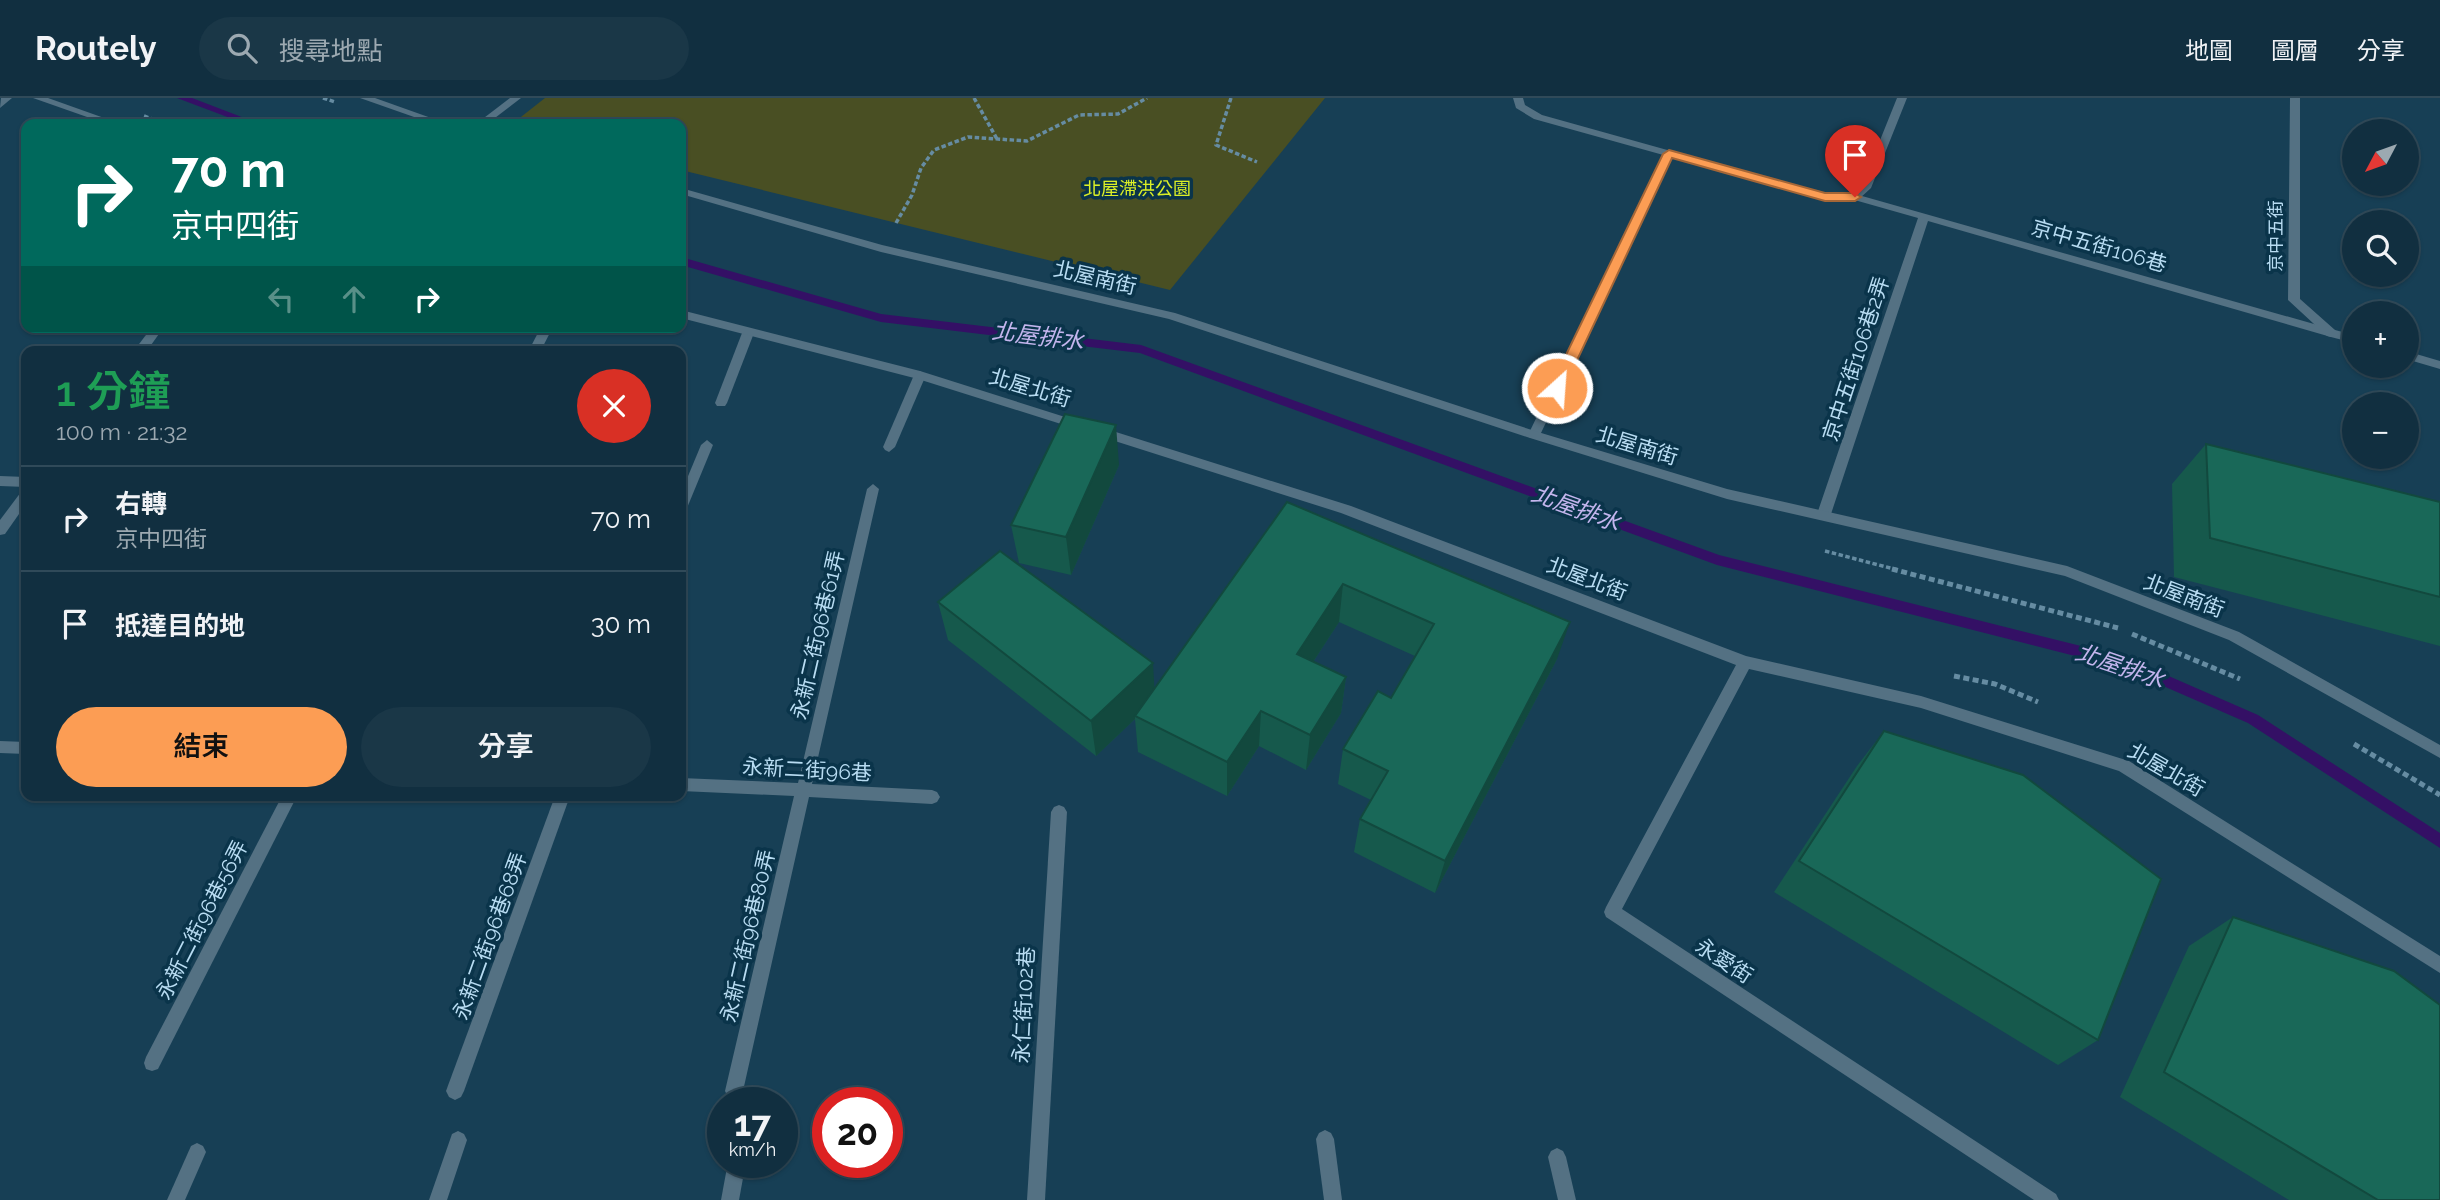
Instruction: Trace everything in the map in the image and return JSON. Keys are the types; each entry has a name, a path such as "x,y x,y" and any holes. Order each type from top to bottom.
{"street":[{"path":"0,105 7,98"},
{"path":"38,98 101,119"},
{"path":"365,98 428,119"},
{"path":"488,119 516,98"},
{"name":"京中五街106巷","path":"1518,98 1520,106 1538,117 1825,197 1855,197 2331,333"},
{"path":"1855,197 1867,186 1902,98"},
{"name":"京中五街","path":"2295,98 2294,300 2331,333 2342,336"},
{"path":"1534,435 1669,154"},
{"name":"北屋南街","path":"686,192 881,248 1171,316 1534,435 1727,494 2067,571 2234,636 2440,752"},
{"name":"京中五街106巷2弄","path":"1824,514 1924,216"},
{"name":"北屋北街","path":"686,315 920,375 1346,509 1745,662 1921,702 2124,766 2440,965"},
{"path":"720,403 748,333"},
{"path":"2419,359 2440,365"},
{"path":"889,447 920,375"},
{"path":"686,496 707,445"},
{"path":"0,481 21,482"},
{"name":"永新二街96巷61弄","path":"803,790 873,489"},
{"path":"0,530 21,502"},
{"name":"永愛街","path":"1745,662 1612,912 2050,1200"},
{"path":"0,747 21,748"},
{"name":"永新二街96巷","path":"686,784 932,797"},
{"name":"永新二街96巷80弄","path":"734,1087 803,790"},
{"name":"永新二街96巷56弄","path":"152,1063 287,801"},
{"name":"永新二街96巷68弄","path":"455,1091 561,801"},
{"name":"永仁街102巷","path":"1036,1200 1059,812"},
{"path":"1325,1139 1333,1200"},
{"path":"438,1200 458,1140"},
{"path":"176,1200 197,1152"},
{"path":"1557,1157 1567,1200"},
{"path":"730,1200 734,1178"}],"path":[{"path":"974,98 998,140"},
{"path":"881,248 912,195 921,168 934,150 968,137 1027,141 1079,115 1118,114 1147,98"},
{"path":"1231,98 1216,145 1257,162"}],"green space":[{"name":"北屋滯洪公園","path":"545,98 1325,98 1170,290 686,171 686,119 518,119"}],"building":[{"path":"1065,414 1116,425 1066,537 1011,525"},
{"path":"2206,444 2440,502 2440,597 2210,538"},
{"path":"1287,502 1570,622 1445,861 1360,819 1388,771 1343,749 1378,691 1391,698 1434,624 1343,584 1297,654 1346,677 1310,735 1261,711 1227,762 1135,716"},
{"path":"1000,551 1153,663 1091,721 938,602"},
{"path":"1884,731 2023,775 2161,879 2098,1040 1799,861"},
{"path":"2233,917 2394,971 2440,1005 2440,1200 2378,1200 2164,1072"}],"waterway":[{"name":"北屋排水","path":"182,98 241,119"},
{"name":"北屋排水","path":"686,262 881,318 1141,349 1717,560 2125,663 2253,719 2440,841"}],"route":[{"path":"1557,388 1669,154 1825,197 1855,197"}]}
